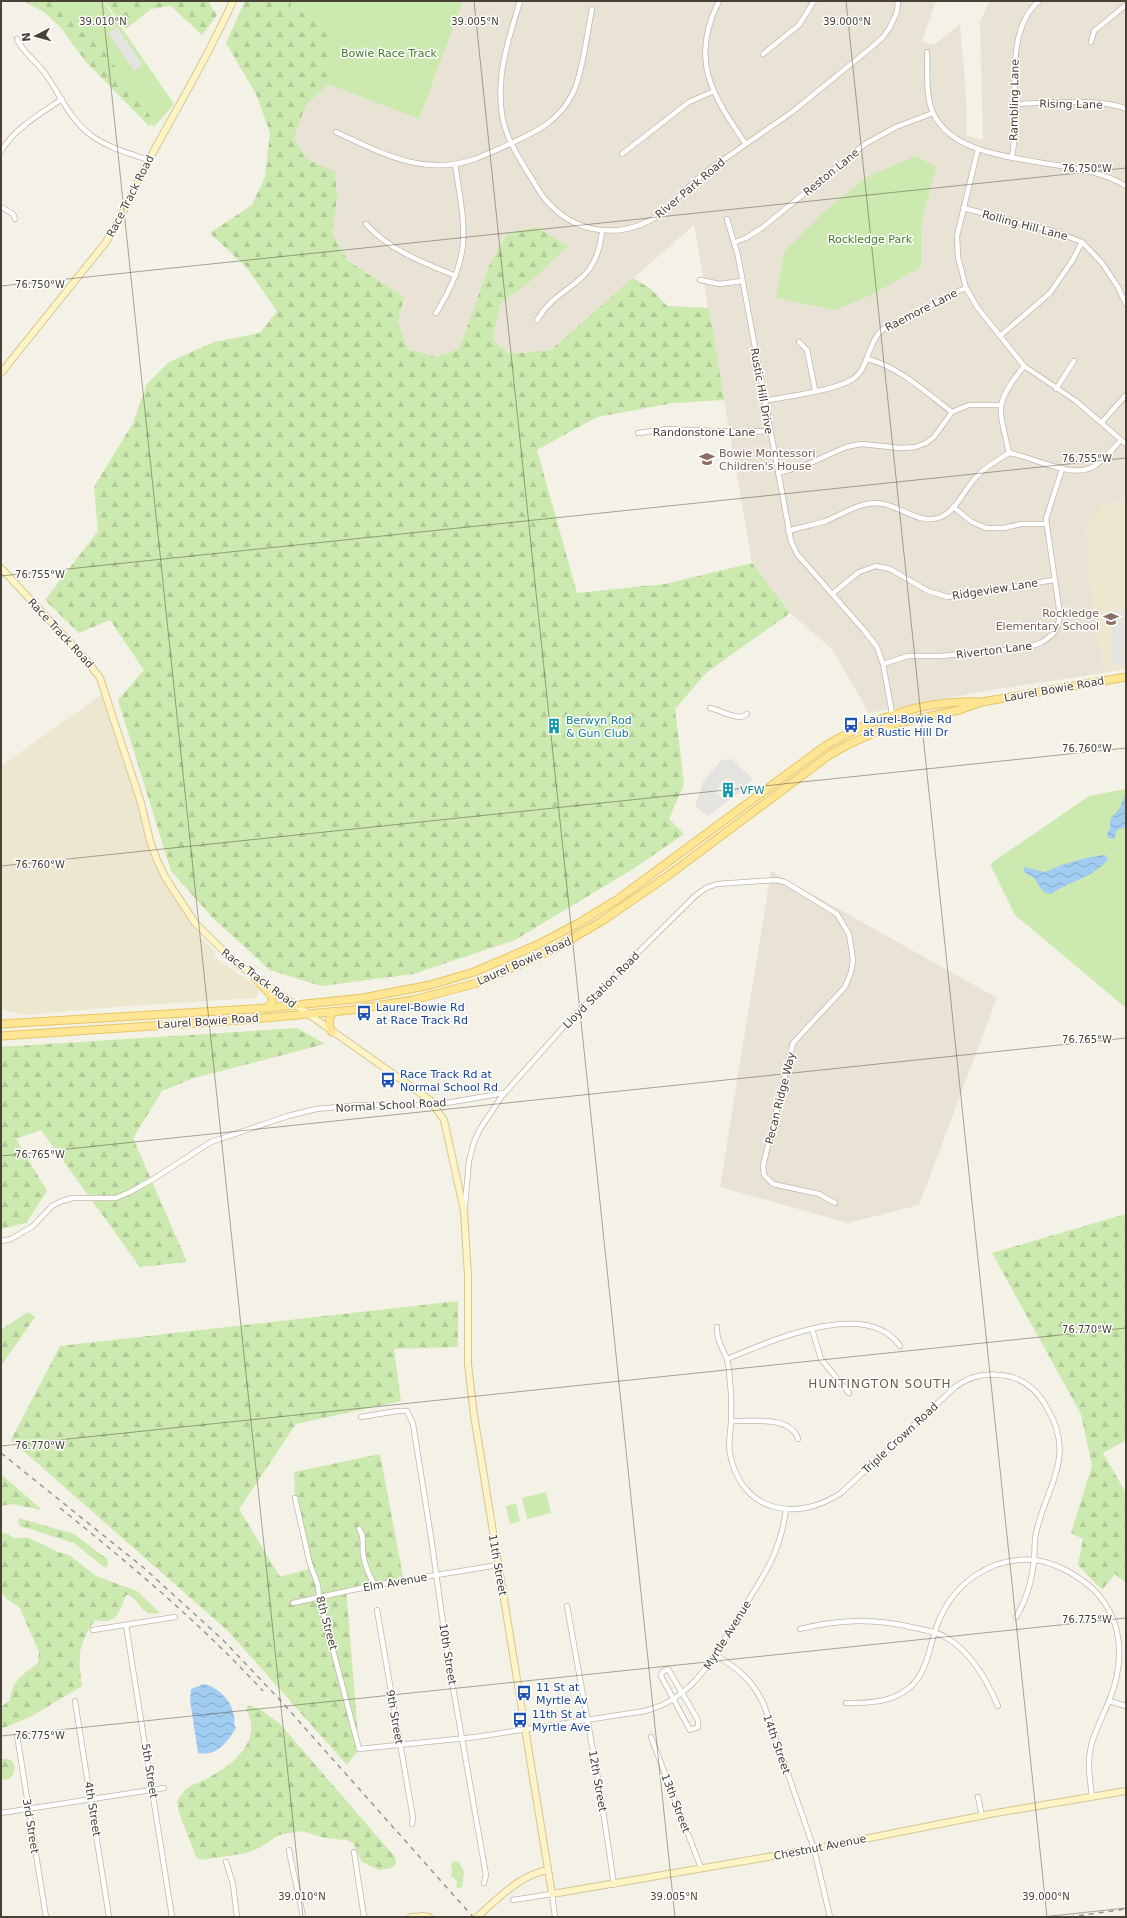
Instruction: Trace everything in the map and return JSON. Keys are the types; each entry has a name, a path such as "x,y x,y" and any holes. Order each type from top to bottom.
{"main road":[{"name":"Laurel Bowie Road","path":"1,1036 333,1012 405,1002 448,992 510,970 552,950 627,905 828,756 866,735 894,724 959,710 982,702 1126,677"},
{"name":"Laurel Bowie Road","path":"1,1024 267,1008 382,995 430,985 474,972 538,945 577,924 618,899 824,746 856,729 892,715 924,706 957,701 982,702"},
{"path":"255,978 272,996 272,1003 267,1008"},
{"path":"332,1032 329,1025 329,1019 333,1012"}],"street":[{"name":"Race Track Road","path":"2,369 106,242 125,210 148,160 174,115 234,1"},
{"name":"River Park Road","path":"520,1 503,61 500,83 504,126 510,144 545,199 556,211 575,224 602,232 624,230 650,221 703,174 745,143 792,112 883,37 890,27 897,12 898,1"},
{"path":"719,1 712,13 707,30 705,52 706,70 712,92 745,143"},
{"path":"763,54 799,24 814,1"},
{"name":"Rambling Lane","path":"1012,156 1016,131 1015,51 1026,16 1039,1"},
{"path":"1091,42 1094,31 1126,5"},
{"path":"336,132 394,159 423,165 455,164 474,160 510,144 541,129 554,119 566,105 577,82 592,10"},
{"path":"17,39 24,51 34,60 81,126 92,136 116,148 148,160"},
{"path":"928,52 929,97 933,113 943,128 951,136 978,149 1091,171 1106,175 1126,185"},
{"path":"622,154 689,102 712,92"},
{"path":"1,151 20,129 62,99"},
{"name":"Rising Lane","path":"1016,104 1095,103 1118,106 1126,109"},
{"name":"Reston Lane","path":"735,242 746,238 762,228 865,144 890,130 933,113"},
{"path":"978,149 957,236 957,251 961,274 966,288 976,307 1024,366 1056,389 1076,401 1126,444"},
{"path":"436,313 450,290 462,260 464,230 455,164"},
{"path":"1,207 13,214 16,219"},
{"name":"Rolling Hill Lane","path":"963,208 1053,231 1082,242 1102,263 1118,287 1126,304"},
{"name":"Rustic Hill Drive","path":"727,219 735,242 788,531 797,554 871,639 880,654 894,724"},
{"path":"366,224 376,235 410,256 456,276"},
{"path":"537,320 544,309 582,279 591,269 598,255 602,232"},
{"path":"1000,336 1050,293 1072,261 1082,242"},
{"path":"700,280 720,284 742,282"},
{"name":"Raemore Lane","path":"764,401 842,384 852,379 862,370 876,337 884,328 914,316 944,296 966,288"},
{"path":"799,342 807,350 815,390"},
{"path":"867,359 880,362 896,370 952,412"},
{"path":"1056,389 1074,361"},
{"path":"1009,453 1000,405 1005,392 1024,366"},
{"path":"1102,422 1126,395"},
{"path":"778,473 806,465 838,450 857,445 868,444 909,448 922,445 939,431 952,412 969,405 1000,405"},
{"name":"Randonstone Lane","path":"638,433 675,429 744,432 770,431"},
{"path":"788,531 826,521 853,508 867,504 884,504 927,519 943,516 953,507 977,475 1009,453 1023,455 1062,469 1080,471 1091,468 1102,460 1121,440"},
{"name":"Riverton Lane","path":"883,664 908,656 942,656 1022,648 1041,643 1053,634 1059,621 1046,524 1047,514 1062,469"},
{"path":"953,507 972,522 986,528 1004,528 1021,524 1046,524"},
{"name":"Ridgeview Lane","path":"832,594 859,572 876,566 895,571 928,591 948,597 1054,580"},
{"name":"Race Track Road","path":"1,568 95,670 110,709 145,816 150,842 160,866 195,923 226,955 255,978 435,1105 444,1120 448,1133 464,1211"},
{"path":"710,708 737,717 747,714"},
{"name":"Lloyd Station Road","path":"464,1211 469,1161 474,1142 480,1128 503,1095 572,1018 695,896 706,888 717,884 776,880 785,882 822,904"},
{"name":"Pecan Ridge Way","path":"822,904 837,914 849,934 853,953 851,972 845,987 793,1043 763,1170 766,1179 773,1184 819,1194 835,1204"},
{"name":"Normal School Road","path":"1,1241 11,1239 33,1226 52,1206 62,1200 73,1198 116,1198 155,1178 211,1142 316,1109 360,1104 435,1105 503,1095"},
{"name":"11th Street","path":"464,1211 470,1385 477,1441 526,1730 555,1917"},
{"path":"727,1359 782,1337 844,1323 859,1324 884,1332 895,1340 900,1346"},
{"name":"Triple Crown Road","path":"717,1327 717,1335 727,1359 731,1385 729,1451 734,1468 740,1481 749,1492 759,1500 786,1510 799,1510 821,1504 841,1493 961,1383 970,1377 1006,1376 1020,1380 1037,1392 1049,1410 1058,1434 1060,1456 1058,1468 1038,1525 1034,1545 1034,1560 1027,1597 1016,1617"},
{"path":"812,1329 821,1359 849,1393"},
{"name":"10th Street","path":"361,1417 397,1411 407,1411 413,1424 437,1575 448,1659 486,1875 484,1883"},
{"path":"731,1422 781,1424 793,1430 798,1439"},
{"name":"8th Street","path":"295,1498 310,1564 318,1585 318,1597 360,1749"},
{"name":"Myrtle Avenue","path":"360,1749 526,1730 654,1709 673,1700 683,1693 704,1673 768,1569 780,1542 786,1510"},
{"path":"359,1529 362,1533 363,1554 367,1569 374,1585"},
{"path":"846,1703 876,1703 895,1697 909,1688 924,1669 934,1632 951,1597 971,1577 998,1564 1034,1560 1056,1566 1078,1577 1096,1593 1113,1618 1119,1637 1120,1658 1118,1676 1097,1727 1091,1747 1088,1769 1092,1797"},
{"name":"Elm Avenue","path":"293,1603 374,1585 498,1565"},
{"name":"12th Street","path":"567,1606 600,1790 614,1885"},
{"name":"9th Street","path":"377,1610 413,1818 412,1824"},
{"path":"93,1630 175,1617"},
{"path":"800,1630 836,1621 868,1620 894,1623 934,1632 955,1644 971,1660 986,1680 998,1706"},
{"name":"5th Street","path":"126,1625 172,1917"},
{"name":"14th Street","path":"716,1655 744,1675 757,1691 777,1741 814,1849 830,1917"},
{"path":"668,1669 698,1720 699,1724 696,1728 690,1730 673,1700 661,1676 662,1672 668,1669"},
{"name":"4th Street","path":"75,1701 92,1799 109,1917"},
{"path":"1109,1701 1126,1706"},
{"name":"3rd Street","path":"17,1735 46,1917"},
{"name":"13th Street","path":"650,1737 701,1868"},
{"path":"1,1814 164,1788"},
{"name":"Chestnut Avenue","path":"513,1900 614,1885 701,1868 814,1849 982,1816 1126,1791"},
{"path":"978,1797 982,1816"},
{"path":"289,1850 293,1871 297,1880 302,1917"},
{"path":"354,1852 364,1917"},
{"path":"226,1862 238,1917"},
{"path":"479,1915 521,1879 534,1873 548,1870"},
{"path":"410,1917 429,1917"}],"shaded area":[{"path":"463,1 936,1 922,41 934,45 960,24 966,96 967,136 983,140 980,22 989,2 1126,1 1126,504 1118,501 1089,570 1104,673 984,691 869,713 832,649 790,613 752,563 694,225 551,350 509,354 493,340 500,304 536,277 568,246 489,266 459,349 436,357 408,349 398,323 403,297 348,261 332,233 337,198 335,173 305,158 294,138 306,105 328,84 419,119"},
{"path":"117,27 143,65 134,71 108,33"},
{"name":"Rockledge Elementary School","path":"1118,501 1126,504 1126,669 1104,673 1089,570 1085,528 1101,505"},
{"path":"1126,609 1126,664 1114,666 1111,645 1114,643 1109,612"},
{"path":"101,695 138,800 149,851 159,875 199,935 216,953 214,957 260,989 256,998 126,1006 25,1015 1,1009 1,766"},
{"path":"731,759 753,779 736,795 708,816 695,807 703,782 721,760","holes":["727,778 737,786 724,799 715,792"]},
{"path":"771,871 997,998 919,1205 848,1223 720,1187"}],"green space":[{"path":"23,1 64,1 111,60 154,122 149,126 86,62 61,28 44,12"},
{"path":"43,1 103,1 174,104 154,127 101,52"},
{"path":"104,1 208,1 217,15 202,35 171,6 151,9 126,29"},
{"path":"245,1 292,1 290,6 328,27 328,84 306,105 294,138 305,158 335,172 337,198 332,233 348,261 404,297 398,323 408,349 436,357 459,349 489,266 507,234 536,227 568,246 536,277 500,304 493,340 509,354 551,350 633,278 651,289 667,306 709,308 724,400 674,403 597,417 537,450 577,593 665,584 752,563 790,613 707,672 675,709 684,784 669,819 684,834 633,869 515,940 413,974 321,986 270,970 212,917 171,871 118,700 144,670 110,620 79,633 45,600 98,531 94,487 133,423 147,384 169,362 214,342 260,333 277,311 247,268 210,233 252,205 265,177 270,133 256,94 226,43"},
{"name":"Bowie Race Track","path":"292,1 463,1 419,119 328,84 328,27 290,6"},
{"name":"Rockledge Park","path":"915,156 936,167 921,225 921,267 871,295 835,310 776,298 784,252 826,210 867,177"},
{"path":"1126,789 1126,1008 1015,915 990,864 1089,796"},
{"path":"297,1028 325,1044 194,1078 162,1091 133,1138 187,1262 140,1267 41,1130 16,1139 47,1191 26,1223 1,1229 1,1047"},
{"path":"1126,1214 1126,1440 1103,1453 1126,1493 1126,1583 1115,1574 1102,1590 1078,1565 1083,1539 1071,1533 1092,1466 1081,1414 992,1253"},
{"path":"458,1301 458,1347 394,1349 401,1401 296,1424 239,1509 280,1577 312,1568 295,1498 294,1472 380,1454 403,1577 346,1588 359,1749 347,1765 229,1632 11,1440 60,1346"},
{"path":"28,1312 35,1317 1,1366 1,1330"},
{"path":"1,1474 42,1510 12,1504 1,1506"},
{"path":"546,1492 551,1513 527,1519 522,1498"},
{"path":"516,1504 520,1521 510,1524 506,1506"},
{"path":"19,1518 74,1534 107,1559 108,1565 105,1568 74,1543 20,1526 18,1521"},
{"path":"3,1533 8,1534 13,1538 29,1538 58,1552 69,1555 96,1576 137,1591 160,1613 148,1613 133,1598 126,1595 116,1616 113,1619 103,1621 95,1620 85,1637 80,1652 82,1686 30,1717 1,1729 1,1707 10,1700 13,1687 19,1678 38,1663 39,1652 20,1608 7,1599 1,1592 1,1535"},
{"path":"249,1705 261,1710 280,1724 395,1857 396,1864 392,1868 379,1870 362,1862 353,1843 347,1840 324,1838 302,1831 279,1835 259,1848 247,1853 201,1860 196,1857 179,1813 177,1801 188,1787 218,1773 236,1759 243,1750 251,1731 251,1721 246,1710"},
{"path":"1,1759 12,1761 14,1773 9,1779 1,1780"},
{"path":"454,1861 459,1862 464,1872 462,1887 459,1889 456,1886 457,1881 451,1876 451,1864"}],"water":[{"path":"1126,792 1126,827 1117,830 1114,839 1108,838 1107,834 1110,828 1110,819 1120,808"},
{"path":"1105,855 1108,859 1103,865 1089,875 1051,894 1043,892 1035,879 1023,871 1025,867 1045,872 1075,861"},
{"path":"204,1684 219,1691 227,1700 233,1710 236,1728 221,1747 216,1751 205,1754 198,1753 190,1700 191,1689"}],"railway":[{"path":"1,1453 144,1568 222,1639 281,1701 473,1917"},
{"path":"60,1508 113,1551 190,1618 263,1691"},
{"path":"1069,1917 1126,1909"}],"place":[{"name":"Bowie Montessori Children's House","path":"707,459"},
{"name":"Rockledge Elementary School","path":"1111,619"},
{"name":"Laurel-Bowie Rd at Rustic Hill Dr","path":"851,725"},
{"name":"Berwyn Rod & Gun Club","path":"554,726"},
{"name":"VFW","path":"728,790"},
{"name":"Laurel-Bowie Rd at Race Track Rd","path":"364,1013"},
{"name":"Race Track Rd at Normal School Rd","path":"388,1080"},
{"name":"11 St at Myrtle Av","path":"524,1693"},
{"name":"11th St at Myrtle Ave","path":"520,1720"}],"district":[{"name":"HUNTINGTON SOUTH","path":"880,1384"}]}
